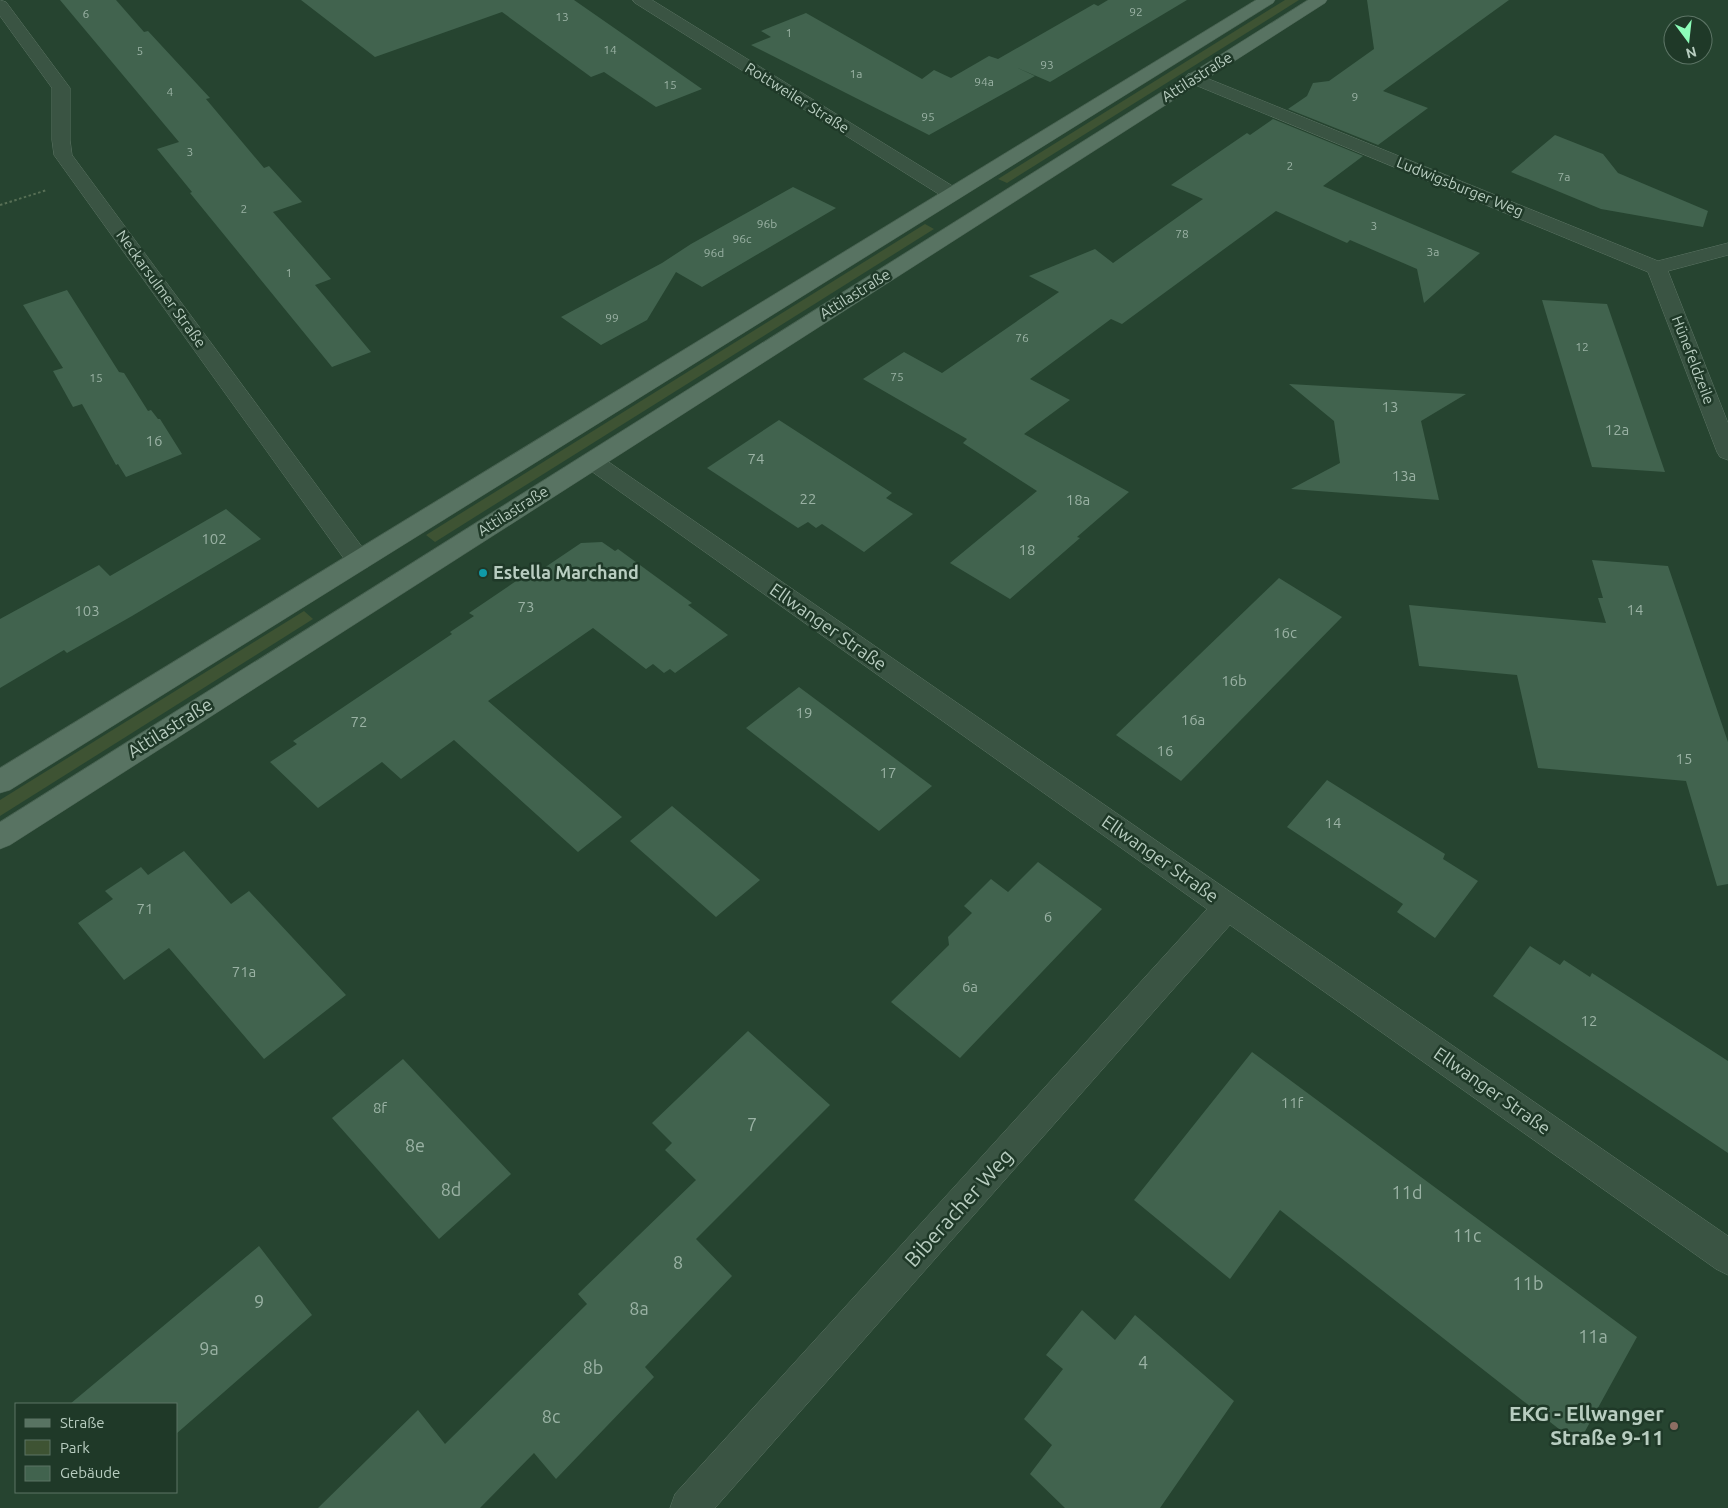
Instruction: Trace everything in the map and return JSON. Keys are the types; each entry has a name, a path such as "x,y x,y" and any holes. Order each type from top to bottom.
{"main road":[{"name":"Attilastraße","path":"0,782 1266,0"},
{"name":"Attilastraße","path":"0,837 1318,0"},
{"path":"952,194 986,211"},
{"path":"359,561 392,588"}],"street":[{"name":"Rottweiler Straße","path":"641,0 952,194"},
{"name":"Neckarsulmer Straße","path":"0,5 61,88 61,140 64,155 359,561"},
{"name":"Ludwigsburger Weg","path":"1194,78 1657,268"},
{"path":"1657,268 1728,249"},
{"name":"Hünefeldzeile","path":"1657,268 1728,452"},
{"name":"Ellwanger Straße","path":"592,461 1728,1256"},
{"name":"Biberacher Weg","path":"689,1508 1228,907"}],"path":[{"path":"0,205 54,188"}],"green space":[{"path":"1285,0 1299,0 1007,183 998,179"},
{"path":"925,224 934,229 435,542 426,535"},
{"path":"304,611 313,619 0,816 0,800"}],"building":[{"path":"60,0 116,0 144,32 148,31 210,98 206,99 264,168 269,166 302,202 273,212 331,279 315,285 371,352 332,367 190,193 192,192 157,149 179,142"},
{"path":"301,0 574,0 702,89 656,107 604,72 591,77 502,12 375,57"},
{"path":"1108,0 1187,0 1050,82 1013,66 1035,76 929,135 751,45 771,37 761,31 806,13 922,79 934,70 951,78 989,56 998,59 1094,4 1098,6"},
{"path":"1367,0 1509,0 1383,91 1428,108 1378,145 1288,109 1307,96 1313,83 1329,81 1374,49"},
{"path":"1273,119 1363,156 1323,186 1480,253 1424,303 1417,269 1350,240 1347,243 1276,211 1122,324 1111,319 1030,379 1070,400 1024,434 1129,492 1010,599 950,563 1037,491 963,443 967,439 863,379 904,352 942,373 1059,292 1029,276 1095,249 1113,263 1203,199 1171,185 1247,133 1250,135"},
{"path":"1555,135 1603,154 1618,173 1708,211 1703,227 1601,209 1511,172"},
{"path":"793,187 836,208 702,287 676,272 647,320 601,345 561,317 662,263 691,244"},
{"path":"67,290 119,372 124,373 148,411 151,410 160,419 182,454 126,477 118,464 116,465 82,404 73,407 53,371 63,368 23,305"},
{"path":"1542,300 1607,304 1665,472 1592,467"},
{"path":"1289,384 1466,394 1421,421 1439,500 1291,489 1340,463 1334,421"},
{"path":"779,420 892,493 886,498 913,514 864,552 822,524 816,528 808,522 798,528 707,468"},
{"path":"226,509 261,539 132,616 67,653 64,650 0,688 0,619 99,565 110,576"},
{"path":"602,542 615,551 618,549 692,603 688,605 728,635 675,673 670,669 664,673 653,664 646,669 593,628 488,701 622,817 578,852 454,740 401,779 382,762 318,808 270,762 297,744 293,741 452,634 450,632 474,616 469,613 537,567 541,570 581,543"},
{"path":"1592,560 1668,566 1728,742 1728,884 1717,886 1686,781 1538,768 1517,675 1419,666 1409,605 1606,623 1598,598 1603,598"},
{"path":"1279,578 1342,617 1181,781 1116,735"},
{"path":"799,687 932,786 879,831 746,728"},
{"path":"1327,780 1445,854 1443,859 1478,881 1435,938 1397,912 1403,904 1287,827"},
{"path":"672,806 760,880 716,917 630,841"},
{"path":"184,851 231,904 249,891 346,995 264,1059 169,948 124,980 78,923 113,899 105,891 141,867 148,875"},
{"path":"1038,862 1102,909 960,1058 891,1002 949,945 948,937 972,913 964,906 991,879 1008,892"},
{"path":"1530,946 1560,965 1564,960 1590,977 1592,973 1728,1061 1728,1153 1493,996"},
{"path":"748,1031 830,1105 696,1239 732,1276 645,1367 654,1377 556,1479 534,1453 480,1508 318,1508 418,1410 445,1444 587,1304 578,1294 696,1180 665,1150 672,1143 652,1123"},
{"path":"1252,1052 1637,1337 1578,1444 1280,1210 1230,1279 1134,1200"},
{"path":"403,1059 511,1174 439,1239 332,1118"},
{"path":"259,1246 312,1315 178,1432 178,1403 71,1403"},
{"path":"1082,1310 1115,1340 1135,1315 1234,1401 1160,1508 1065,1508 1030,1474 1052,1445 1024,1419 1063,1369 1046,1355"}],"place":[{"name":"Estella Marchand","path":"483,573"},
{"name":"EKG - Ellwanger Straße 9-11","path":"1674,1426"}]}
